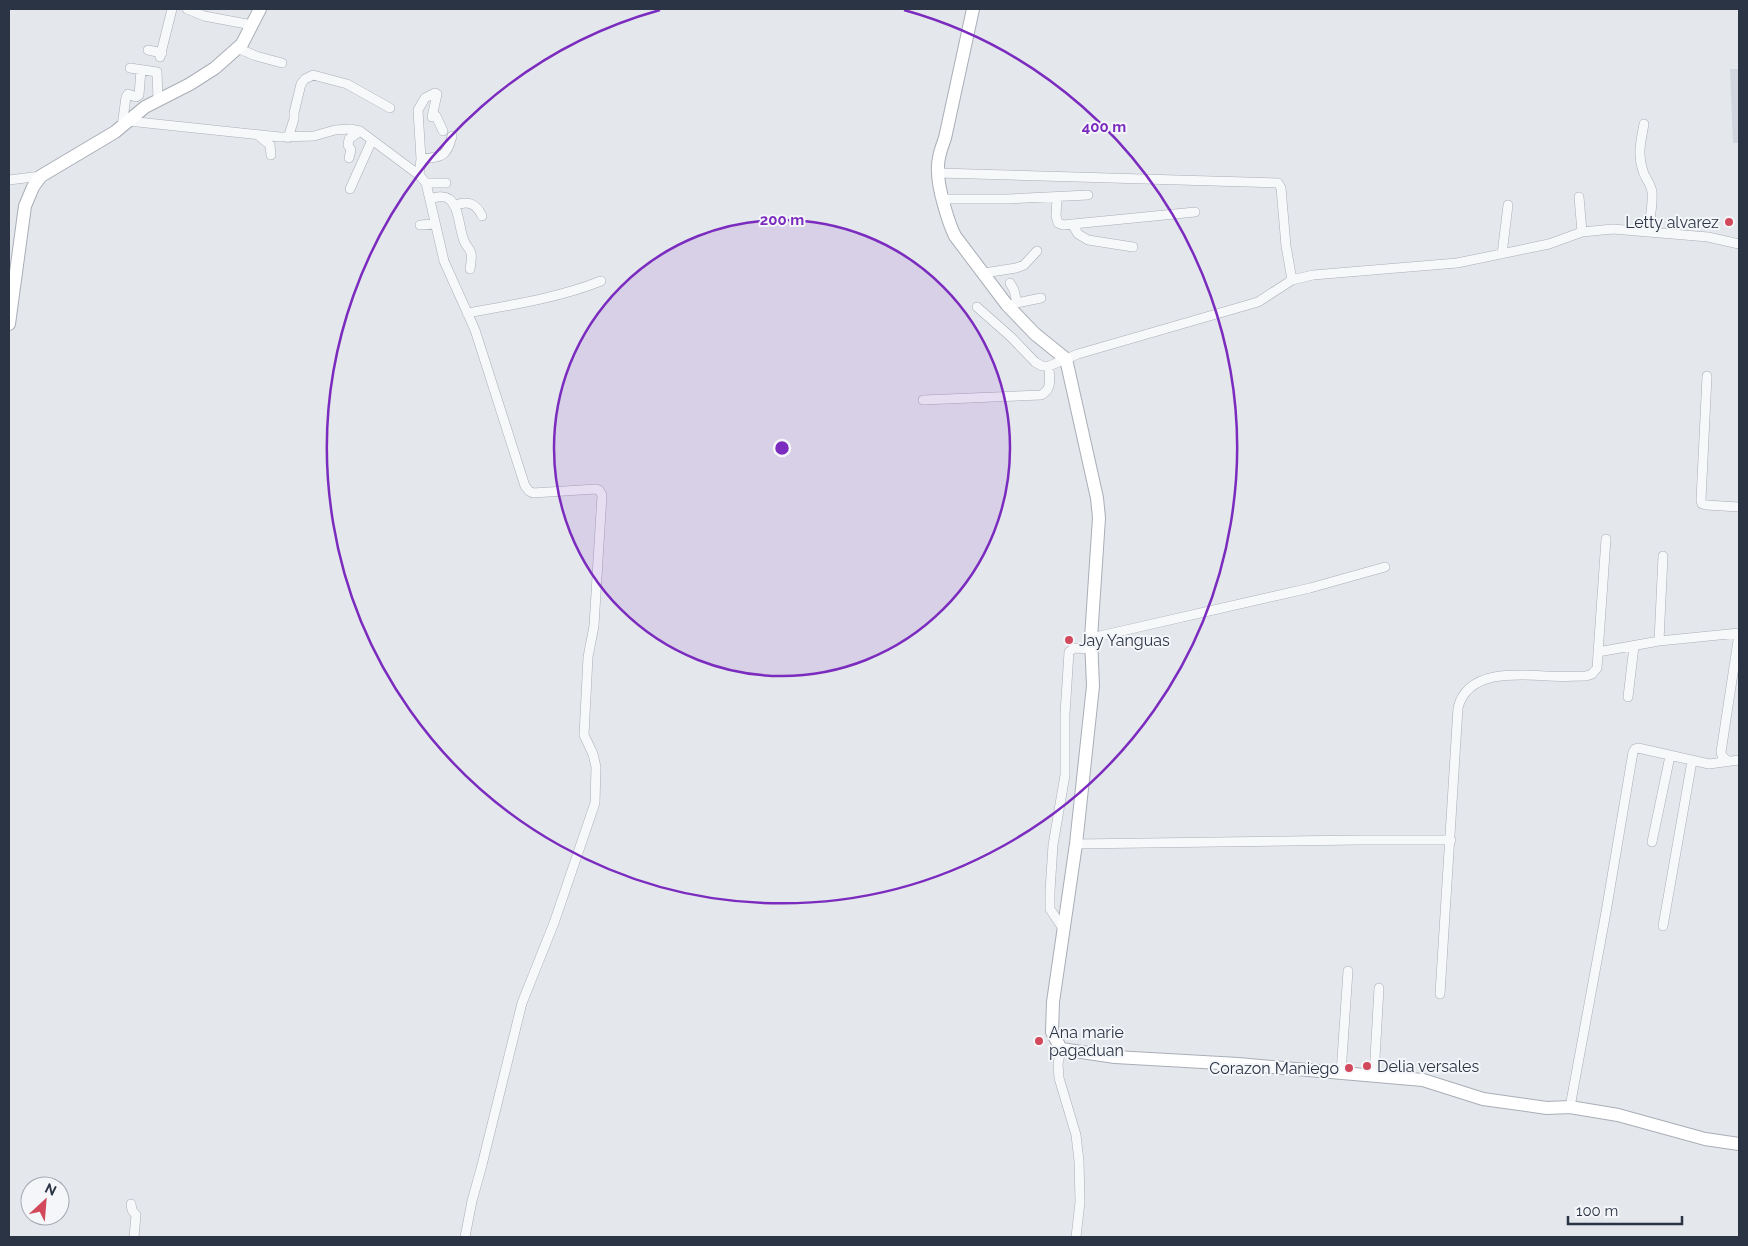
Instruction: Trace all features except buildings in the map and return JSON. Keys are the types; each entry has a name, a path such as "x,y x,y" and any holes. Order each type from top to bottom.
{"street":[{"path":"148,50 161,55 172,9"},
{"path":"187,9 204,16 252,25"},
{"path":"9,324 25,206 33,187 41,176 115,132 145,107 215,68 242,44 260,9"},
{"path":"973,9 945,138 939,157 938,173 943,199 950,226 955,236 984,273 1012,304 1034,334 1066,359 1097,498 1099,518 1092,643 1093,686 1076,844 1053,1002 1052,1032 1061,1049 1058,1064 1059,1078 1076,1135 1080,1202 1076,1237"},
{"path":"237,48 256,56 282,63"},
{"path":"130,68 158,73 158,99"},
{"path":"125,123 126,97 128,94 136,97 139,96 141,70"},
{"path":"288,138 301,84 305,79 313,75 347,84 390,108"},
{"path":"419,175 421,159 418,110 420,104 428,95 435,92 437,94 436,116 443,131"},
{"path":"419,120 436,116"},
{"path":"125,123 288,138 314,136 335,130 350,129 360,131 419,175 426,183 444,261 467,313 490,374 527,490 530,493 538,494 599,490 602,494 600,548 595,588 594,626 588,657 584,735 593,754 596,768 595,802 557,916 522,1003 472,1201 465,1237"},
{"path":"1644,124 1639,159 1652,193 1648,232"},
{"path":"349,158 351,150 348,145 349,139 360,131"},
{"path":"259,136 270,145 271,155"},
{"path":"421,159 443,155 448,150 452,136"},
{"path":"350,188 372,140"},
{"path":"938,173 1278,183 1281,188 1286,246 1292,280"},
{"path":"9,180 41,176"},
{"path":"426,183 446,183"},
{"path":"943,199 1008,199 1088,195"},
{"path":"430,199 439,196 445,197 454,206 465,243 471,251 470,269"},
{"path":"1057,197 1056,216 1058,223 1063,225 1195,212"},
{"path":"1579,197 1582,232"},
{"path":"454,206 461,203 472,203 479,209 482,216"},
{"path":"1502,254 1508,205"},
{"path":"420,225 435,224"},
{"path":"1072,224 1078,234 1088,240 1133,247"},
{"path":"978,307 1011,336 1035,362 1042,366 1049,366 1066,359 1258,302 1292,280 1313,275 1457,264 1549,244 1582,232 1613,229 1708,237 1739,244"},
{"path":"984,273 1024,265 1037,251"},
{"path":"467,313 518,304 582,288 601,281"},
{"path":"1010,283 1014,290 1012,304"},
{"path":"1012,304 1040,298"},
{"path":"923,400 1041,395 1047,392 1050,387 1049,366"},
{"path":"1707,376 1701,500 1702,504 1706,505 1739,507"},
{"path":"1440,994 1458,708 1469,687 1480,682 1517,674 1576,676 1592,674 1597,668 1606,539"},
{"path":"1659,641 1663,556"},
{"path":"1064,930 1050,909 1050,891 1054,845 1065,775 1065,714 1069,652 1074,648 1092,643 1385,567"},
{"path":"1598,652 1659,641 1739,634 1721,752 1722,756 1729,762"},
{"path":"1628,697 1634,646"},
{"path":"1570,1107 1633,752 1638,748 1709,764 1739,760"},
{"path":"1652,842 1670,756"},
{"path":"1663,926 1692,761"},
{"path":"1076,844 1451,840"},
{"path":"1340,1073 1348,971"},
{"path":"1374,1076 1379,988"},
{"path":"1061,1049 1115,1057 1238,1064 1423,1080 1483,1100 1546,1108 1570,1107 1618,1115 1705,1139 1739,1144"},
{"path":"131,1204 132,1210 136,1215 134,1237"}],"shaded area":[{"path":"1730,69 1739,69 1739,143 1733,143"}],"place":[{"name":"Letty alvarez","path":"1729,222"},
{"name":"Jay Yanguas","path":"1069,640"},
{"name":"Ana marie pagaduan","path":"1039,1041"},
{"name":"Delia versales","path":"1367,1066"},
{"name":"Corazon Maniego","path":"1349,1068"}]}
